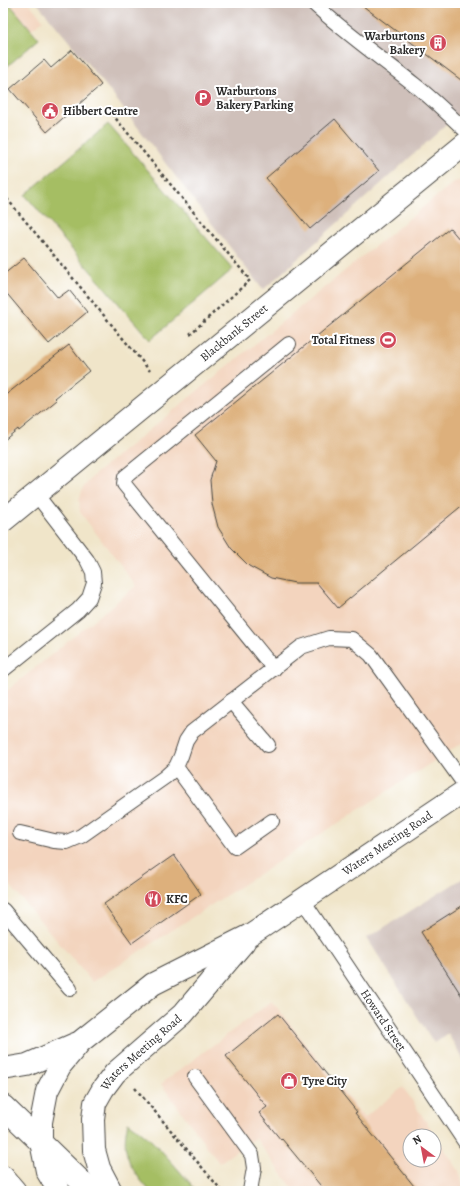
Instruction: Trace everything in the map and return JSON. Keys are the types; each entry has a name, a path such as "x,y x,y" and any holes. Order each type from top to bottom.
{"main road":[{"name":"Blackbank Street","path":"3,520 165,390 465,144"},
{"name":"Waters Meeting Road","path":"59,1191 47,1171 41,1142 40,1122 47,1091 60,1066 80,1042 153,984 250,935 465,791"},
{"name":"Waters Meeting Road","path":"111,1191 99,1168 94,1150 93,1119 95,1103 115,1073 183,1014 250,935"},
{"path":"3,1069 27,1065 80,1042"},
{"path":"3,1106 91,1191"},
{"path":"3,1176 15,1191"}],"lane":[{"path":"313,3 416,86 465,130"},
{"path":"274,668 124,484 124,481 125,477 289,344"},
{"path":"3,670 78,610 89,598 94,583 93,572 87,560 36,494"},
{"path":"20,833 54,841 67,842 81,836 165,777 176,767 186,741 192,732 301,647 329,638 352,639 371,655 465,785"},
{"path":"231,701 268,745"},
{"path":"176,767 235,847 272,822"},
{"name":"Howard Street","path":"302,899 465,1141"},
{"path":"6,919 70,989"},
{"path":"195,1077 252,1155 254,1168 250,1191"}],"path":[{"path":"112,114 250,280 185,338"},
{"path":"3,194 165,390"},
{"path":"149,370 155,365"},
{"path":"131,1091 135,1088 222,1191"}],"shaded area":[{"path":"3,3 29,3 43,20 3,52"},
{"path":"37,3 465,3 465,108 263,290 106,86"},
{"path":"465,179 465,741 92,982 3,877 3,694 136,586 80,512 79,500 83,488 94,475 454,182"},
{"path":"465,877 465,1062 448,1034 434,1043 367,938"},
{"path":"272,1001 364,1118 403,1087 430,1128 402,1128 402,1168 442,1168 442,1146 459,1171 463,1191 295,1191 255,1138 219,1163 161,1084"}],"green space":[{"path":"3,3 9,3 39,39 3,70"},
{"path":"108,124 233,269 150,340 25,195"},
{"path":"128,1122 146,1135 191,1184 195,1191 150,1191 137,1175 128,1160 125,1142"}],"building":[{"name":"Warburtons Bakery","path":"359,3 465,3 465,83"},
{"name":"Hibbert Centre","path":"72,50 101,85 47,132 10,89 44,60 51,68"},
{"path":"335,119 379,171 310,229 266,178"},
{"name":"Total Fitness","path":"450,228 465,246 465,503 338,608 317,583 295,583 271,578 249,566 231,548 218,527 212,504 210,480 216,461 195,435"},
{"path":"24,258 58,298 69,290 87,312 49,344 3,289 3,275"},
{"path":"69,345 89,371 55,398 57,400 19,431 18,429 3,441 3,397"},
{"name":"KFC","path":"174,855 201,894 132,943 104,904"},
{"path":"465,904 465,1001 421,932"},
{"path":"278,1014 418,1191 325,1191 259,1113 267,1107 226,1056"}],"place":[{"name":"Warburtons Bakery","path":"438,43"},
{"name":"Warburtons Bakery Parking","path":"203,98"},
{"name":"Hibbert Centre","path":"50,111"},
{"name":"Total Fitness","path":"388,340"},
{"name":"KFC","path":"153,899"},
{"name":"Tyre City","path":"289,1081"}]}
